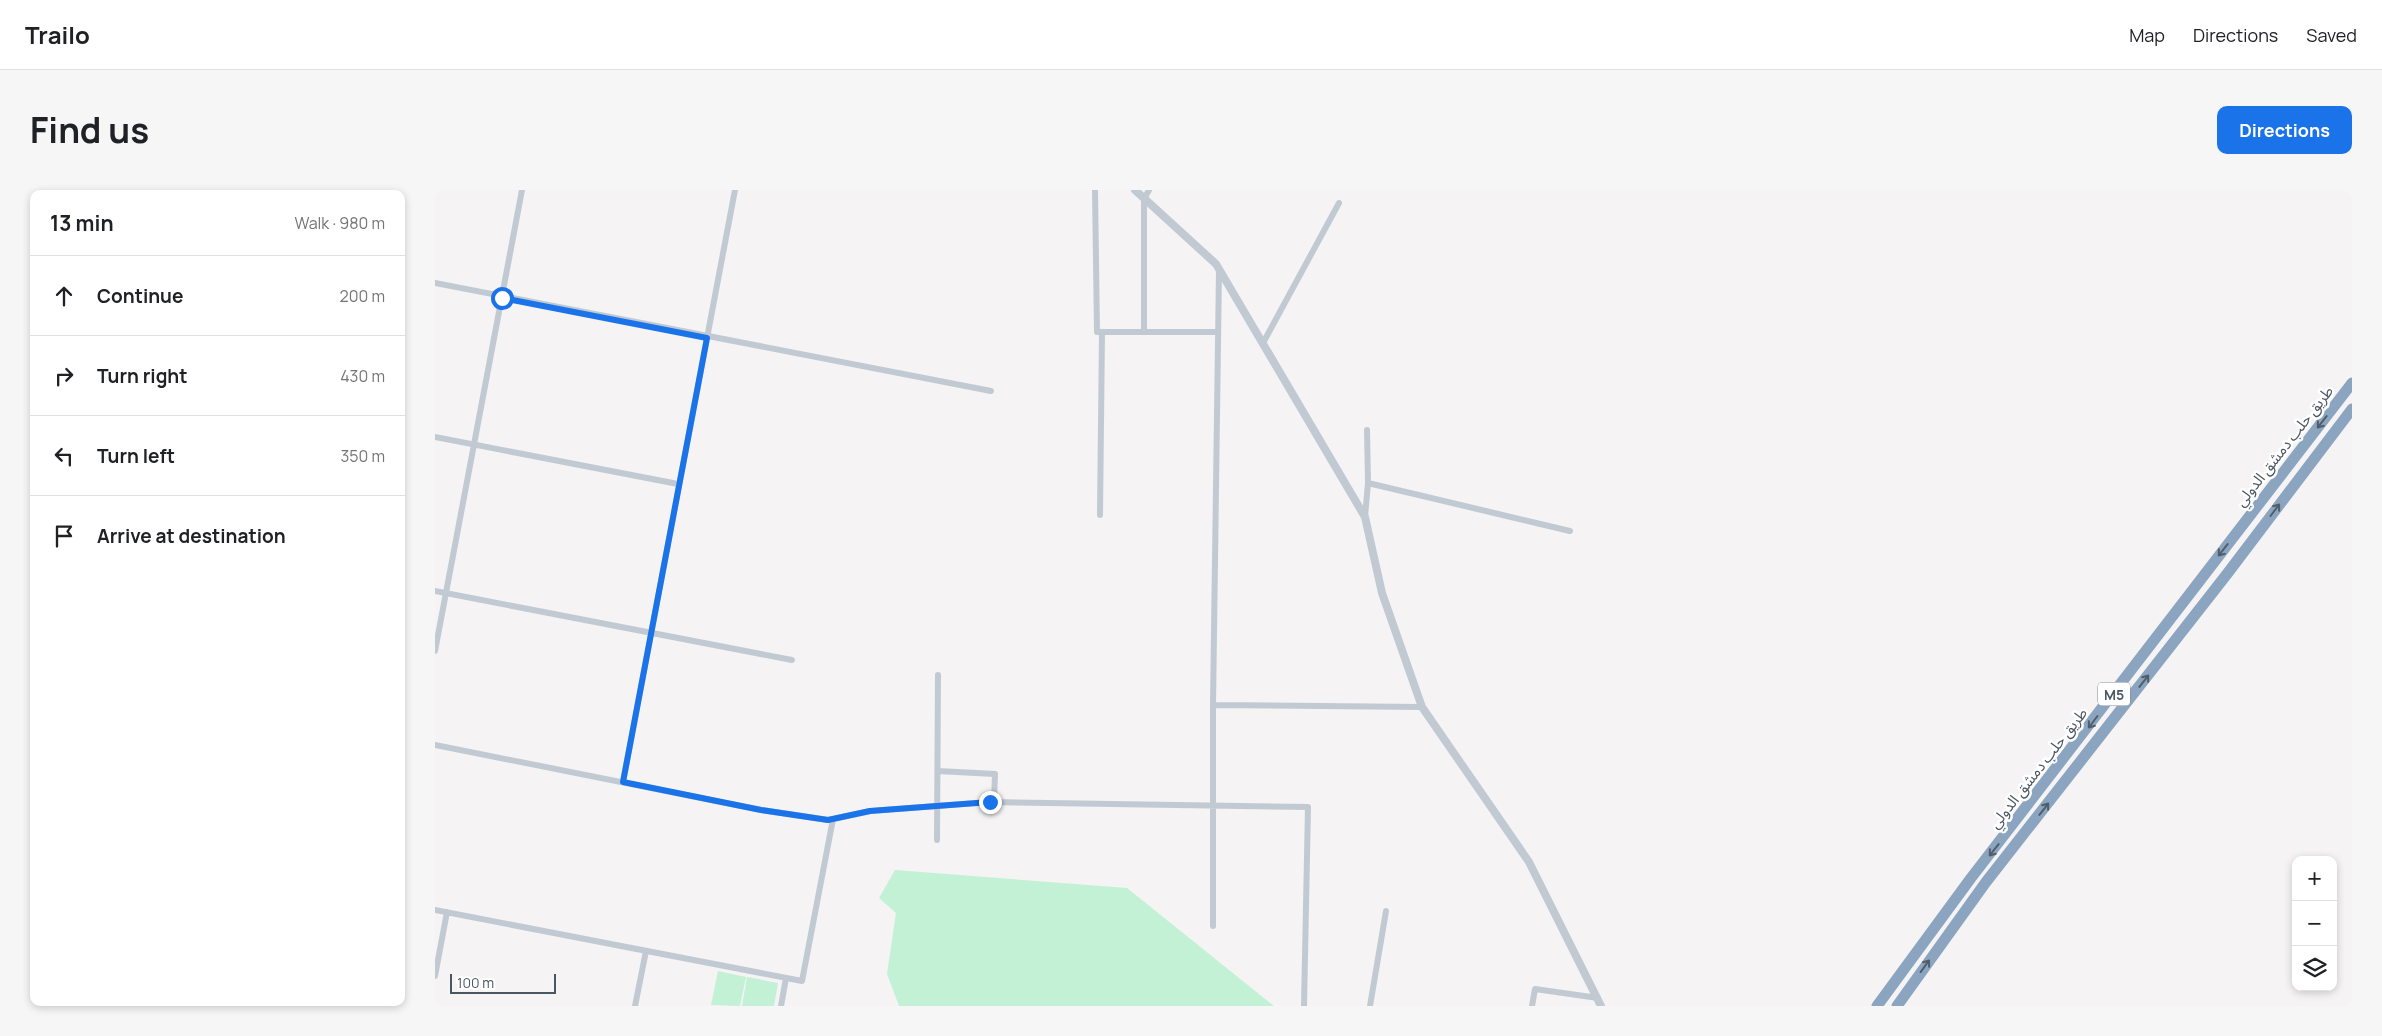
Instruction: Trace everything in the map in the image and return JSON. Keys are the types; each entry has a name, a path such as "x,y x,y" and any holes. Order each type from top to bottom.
{"highway":[{"name":"طريق حلب دمشق الدولي","path":"1877,1006 1971,878 2034,799 2352,383"},
{"name":"طريق حلب دمشق الدولي","path":"1897,1006 1986,882 2227,574 2352,409"}],"street":[{"path":"435,651 522,190"},
{"path":"623,782 735,190"},
{"path":"1095,190 1097,332 1218,332"},
{"path":"1135,190 1219,269 1365,517"},
{"path":"1144,332 1144,199 1149,190"},
{"path":"1263,343 1339,203"},
{"path":"1213,926 1213,705 1219,269"},
{"path":"435,283 502,298 991,392"},
{"path":"1100,515 1102,332"},
{"path":"1367,430 1368,483 1365,517 1382,593 1422,707 1529,862 1600,1002"},
{"path":"435,437 678,484"},
{"path":"1368,483 1570,531"},
{"path":"435,591 792,660"},
{"path":"937,840 938,675"},
{"path":"1213,705 1422,707"},
{"path":"435,745 761,810 828,820 870,811 994,802 1308,807 1305,1006"},
{"path":"938,772 995,774 994,802"},
{"path":"435,910 802,981 833,819"},
{"path":"1370,1006 1385,911"},
{"path":"435,976 447,912"},
{"path":"635,1006 646,951"},
{"path":"781,1006 786,978"},
{"path":"1532,1006 1535,989 1600,1002"}],"green space":[{"path":"895,870 1127,888 1274,1006 899,1006 887,974 896,913 879,898"},
{"path":"718,971 746,977 740,1006 711,1005"},
{"path":"747,977 778,983 774,1006 742,1006"}],"route":[{"path":"502,298 707,338 623,782 761,810 828,820 870,811 990,802"}]}
